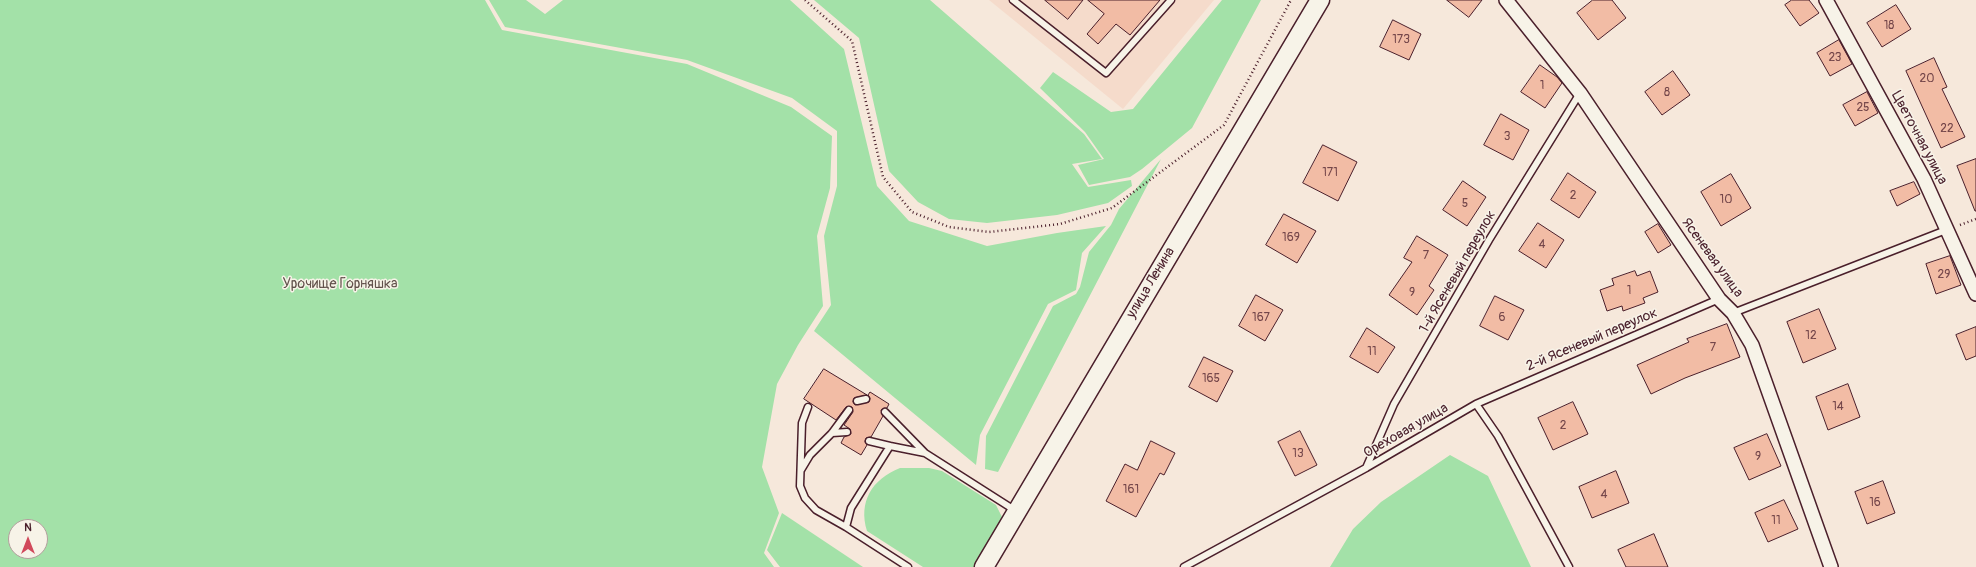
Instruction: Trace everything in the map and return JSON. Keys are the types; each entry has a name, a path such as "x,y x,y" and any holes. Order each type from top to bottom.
{"main road":[{"name":"улица Ленина","path":"984,567 1320,0"}],"street":[{"name":"Ясеневая улица","path":"1506,0 1580,93 1719,299 1733,313 1752,345 1831,567"},
{"name":"Цветочная улица","path":"1826,0 1924,179 1976,294"}],"lane":[{"path":"1014,0 1106,73 1171,0"},
{"name":"1-й Ясеневый переулок","path":"1366,468 1398,397 1489,240 1580,93"},
{"path":"1733,313 1946,230"},
{"name":"2-й Ясеневый переулок","path":"1476,404 1719,299"},
{"path":"857,400 866,399"},
{"path":"1476,404 1498,436 1569,567"},
{"name":"Ореховая улица","path":"1184,567 1366,468 1476,404"},
{"path":"808,407 802,423 800,471 800,486 805,498 816,510 846,527 908,567"},
{"path":"800,471 810,455 832,434 849,410"},
{"path":"885,412 925,453 1016,511"},
{"path":"832,434 847,432"},
{"path":"869,441 925,453"},
{"path":"846,527 851,508 890,446"}],"path":[{"path":"805,0 852,41 883,177 912,212 949,227 989,232 1060,224 1112,208 1224,125 1291,0"}],"shaded area":[{"path":"989,0 1214,0 1123,109"}],"green space":[{"name":"Урочище Горняшка","path":"0,0 485,0 502,30 687,64 791,107 832,136 830,188 817,236 823,306 798,345 777,384 762,467 779,513 764,553 774,567 0,567"},
{"path":"489,0 526,0 545,14 563,0 790,0 844,49 877,186 909,221 987,246 1057,233 1106,226 1082,253 1076,290 1048,304 980,435 976,465 814,331 831,305 824,236 837,186 837,131 792,98 687,60 505,27"},
{"path":"814,0 930,0 1084,134 1102,159 1072,164 1088,187 1131,180 1132,186 1108,203 1057,215 987,223 949,219 918,202 889,171 859,38"},
{"path":"1222,0 1261,0 1192,128 1130,177 1089,185 1078,165 1104,159 1085,132 1040,88 1053,72 1111,112 1133,109"},
{"path":"1161,159 998,472 985,469 986,436 1053,306 1076,294 1080,287 1089,252 1111,225 1119,209"},
{"path":"1450,455 1488,476 1531,567 1330,567 1353,529 1381,502"},
{"path":"900,468 929,468 942,471 996,505 1002,517 999,525 974,567 923,567 867,531 864,510 870,493 882,478"},
{"path":"782,513 863,567 780,567 767,550"}],"building":[{"path":"1045,0 1083,0 1068,19"},
{"path":"1088,0 1160,0 1130,35 1116,24 1098,44 1087,34 1104,14"},
{"path":"1447,0 1482,0 1469,17"},
{"path":"1593,0 1612,0 1626,18 1598,40 1577,13"},
{"path":"1792,0 1809,0 1819,13 1800,26 1785,5"},
{"path":"1896,5 1911,29 1882,47 1867,23"},
{"path":"1393,20 1421,34 1409,60 1380,47"},
{"path":"1839,40 1852,64 1830,76 1817,53"},
{"path":"1934,58 1947,87 1942,89 1965,137 1941,148 1906,71"},
{"path":"1540,65 1557,77 1562,83 1545,108 1521,92"},
{"path":"1673,71 1690,95 1662,115 1645,92"},
{"path":"1867,92 1878,113 1855,126 1843,105"},
{"path":"1501,114 1529,130 1513,160 1484,145"},
{"path":"1323,145 1357,162 1338,201 1303,183"},
{"path":"1976,159 1976,211 1975,211 1957,166"},
{"path":"1568,173 1596,192 1579,218 1551,200"},
{"path":"1731,174 1751,208 1721,226 1701,192"},
{"path":"1463,181 1486,197 1467,226 1443,210"},
{"path":"1914,182 1920,194 1897,206 1890,191"},
{"path":"1284,214 1316,231 1297,263 1266,245"},
{"path":"1538,223 1564,240 1546,268 1519,251"},
{"path":"1658,224 1671,245 1658,253 1645,232"},
{"path":"1417,236 1448,255 1429,286 1434,290 1417,315 1389,295 1412,262 1404,258"},
{"path":"1950,256 1961,285 1936,294 1926,264"},
{"path":"1635,271 1637,276 1650,271 1658,292 1643,298 1645,303 1623,311 1622,306 1607,311 1600,290 1614,285 1612,279"},
{"path":"1256,295 1283,310 1265,341 1239,326"},
{"path":"1495,296 1524,310 1508,340 1480,326"},
{"path":"1819,309 1836,349 1803,363 1787,322"},
{"path":"1727,324 1740,357 1685,378 1651,394 1637,365 1689,342 1687,339"},
{"path":"1976,327 1976,356 1966,360 1956,335"},
{"path":"1367,328 1395,347 1378,373 1350,357"},
{"path":"1204,357 1233,371 1217,402 1189,387"},
{"path":"824,369 867,395 854,398 853,402 855,405 869,402 870,398 868,395 870,392 889,404 887,408 881,410 883,416 871,437 866,438 865,442 867,445 861,455 841,443 844,437 851,434 850,429 844,425 853,412 852,407 846,407 836,420 804,399"},
{"path":"1848,384 1860,417 1828,430 1816,397"},
{"path":"1573,402 1588,434 1553,450 1538,418"},
{"path":"1300,431 1317,465 1295,476 1278,442"},
{"path":"1767,434 1781,466 1749,480 1734,448"},
{"path":"1151,441 1175,453 1164,475 1160,473 1136,517 1106,501 1125,464 1137,470"},
{"path":"1616,471 1629,503 1592,518 1579,487"},
{"path":"1883,481 1895,513 1867,524 1855,492"},
{"path":"1784,500 1798,529 1768,542 1755,513"},
{"path":"1654,534 1668,567 1626,567 1618,550"}]}
